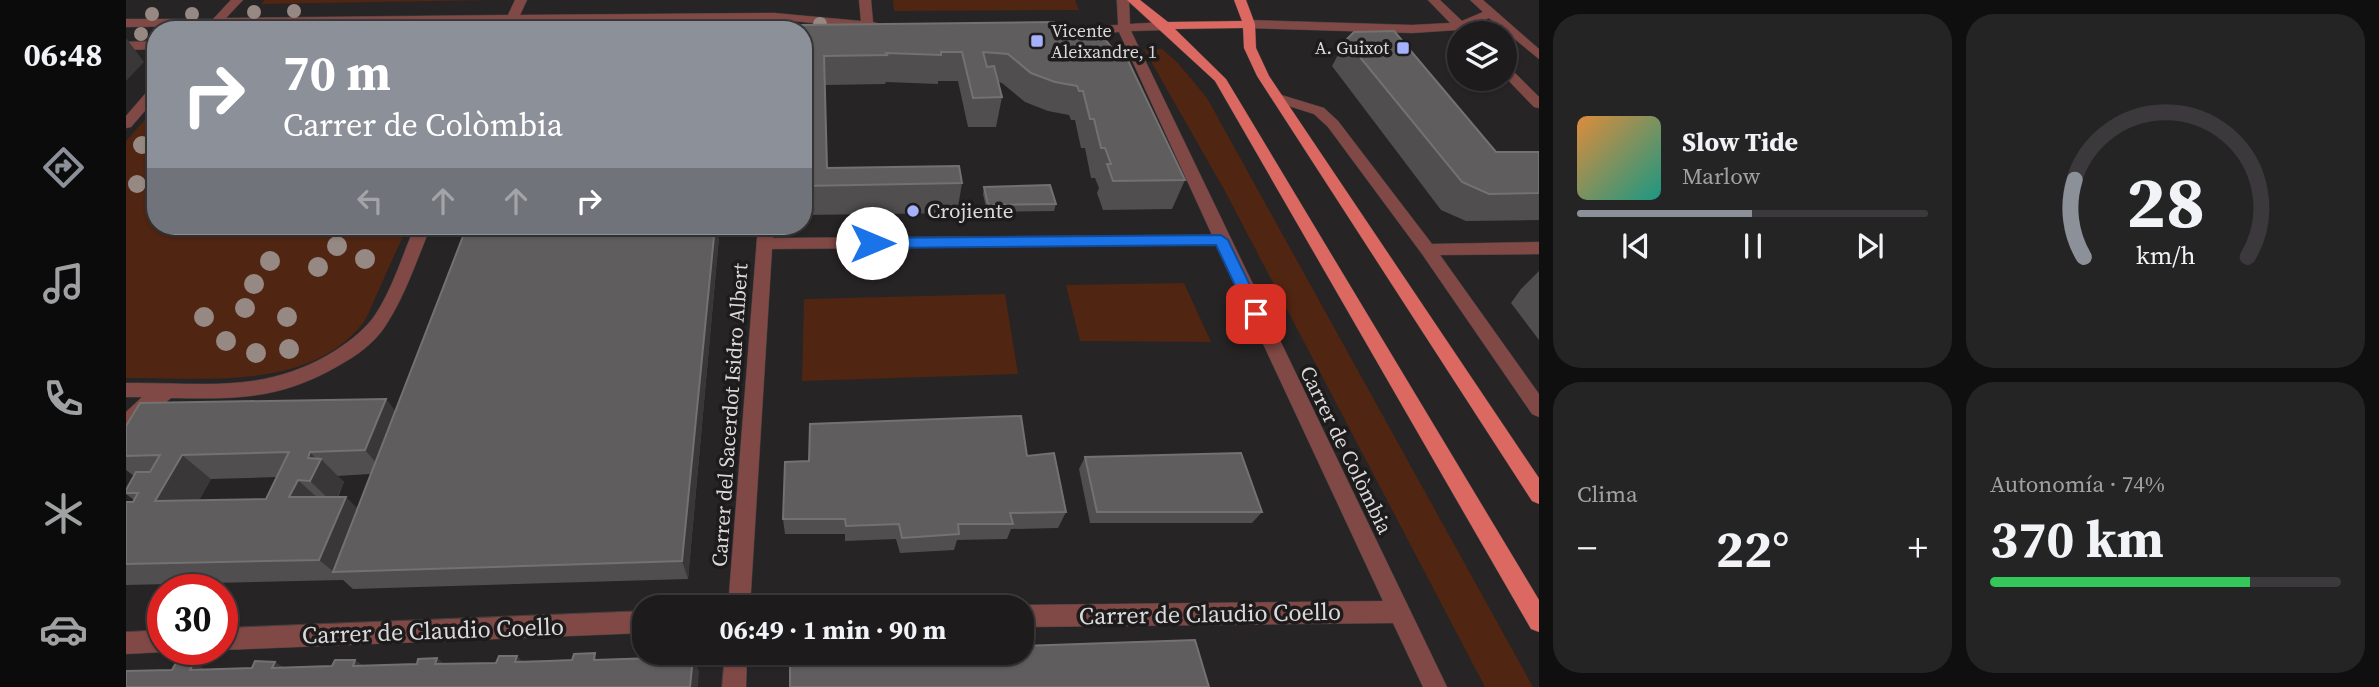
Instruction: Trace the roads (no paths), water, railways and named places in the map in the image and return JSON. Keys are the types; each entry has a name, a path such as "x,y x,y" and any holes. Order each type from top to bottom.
{"main road":[{"path":"1133,0 1165,26 1220,79 1539,621"},
{"path":"1240,0 1249,24 1250,48 1263,76 1539,495"},
{"path":"1165,26 1249,24"}],"street":[{"path":"218,21 237,0"},
{"path":"511,21 521,0"},
{"path":"774,0 774,16"},
{"path":"865,0 867,25"},
{"name":"Carrer de Colòmbia","path":"1123,0 1124,29 1221,240 1435,687"},
{"path":"1434,0 1455,21"},
{"path":"1476,0 1539,55"},
{"path":"1476,21 1490,13"},
{"path":"609,21 774,16 867,25 888,30 845,36"},
{"path":"126,23 147,24"},
{"path":"1249,24 1447,29"},
{"path":"1045,31 1165,26"},
{"path":"126,46 147,46"},
{"path":"1517,81 1536,98"},
{"path":"1278,98 1319,111 1333,124 1427,250 1539,409"},
{"path":"126,124 147,100"},
{"path":"126,390 266,388 308,373 344,352 372,331 388,304 419,235"},
{"path":"765,235 1221,240"},
{"name":"Carrer del Sacerdot Isidro Albert","path":"740,595 765,235"},
{"path":"1427,250 1539,248"},
{"path":"126,424 169,389"},
{"name":"Carrer de Claudio Coello","path":"1034,616 1399,612"},
{"name":"Carrer de Claudio Coello","path":"238,638 632,622"},
{"path":"126,643 147,642"},
{"path":"734,687 735,665"}],"place":[{"name":"Vicente Aleixandre, 1","path":"1037,41"},
{"name":"A. Guixot","path":"1403,48"},
{"name":"Crojiente","path":"913,211"}]}
